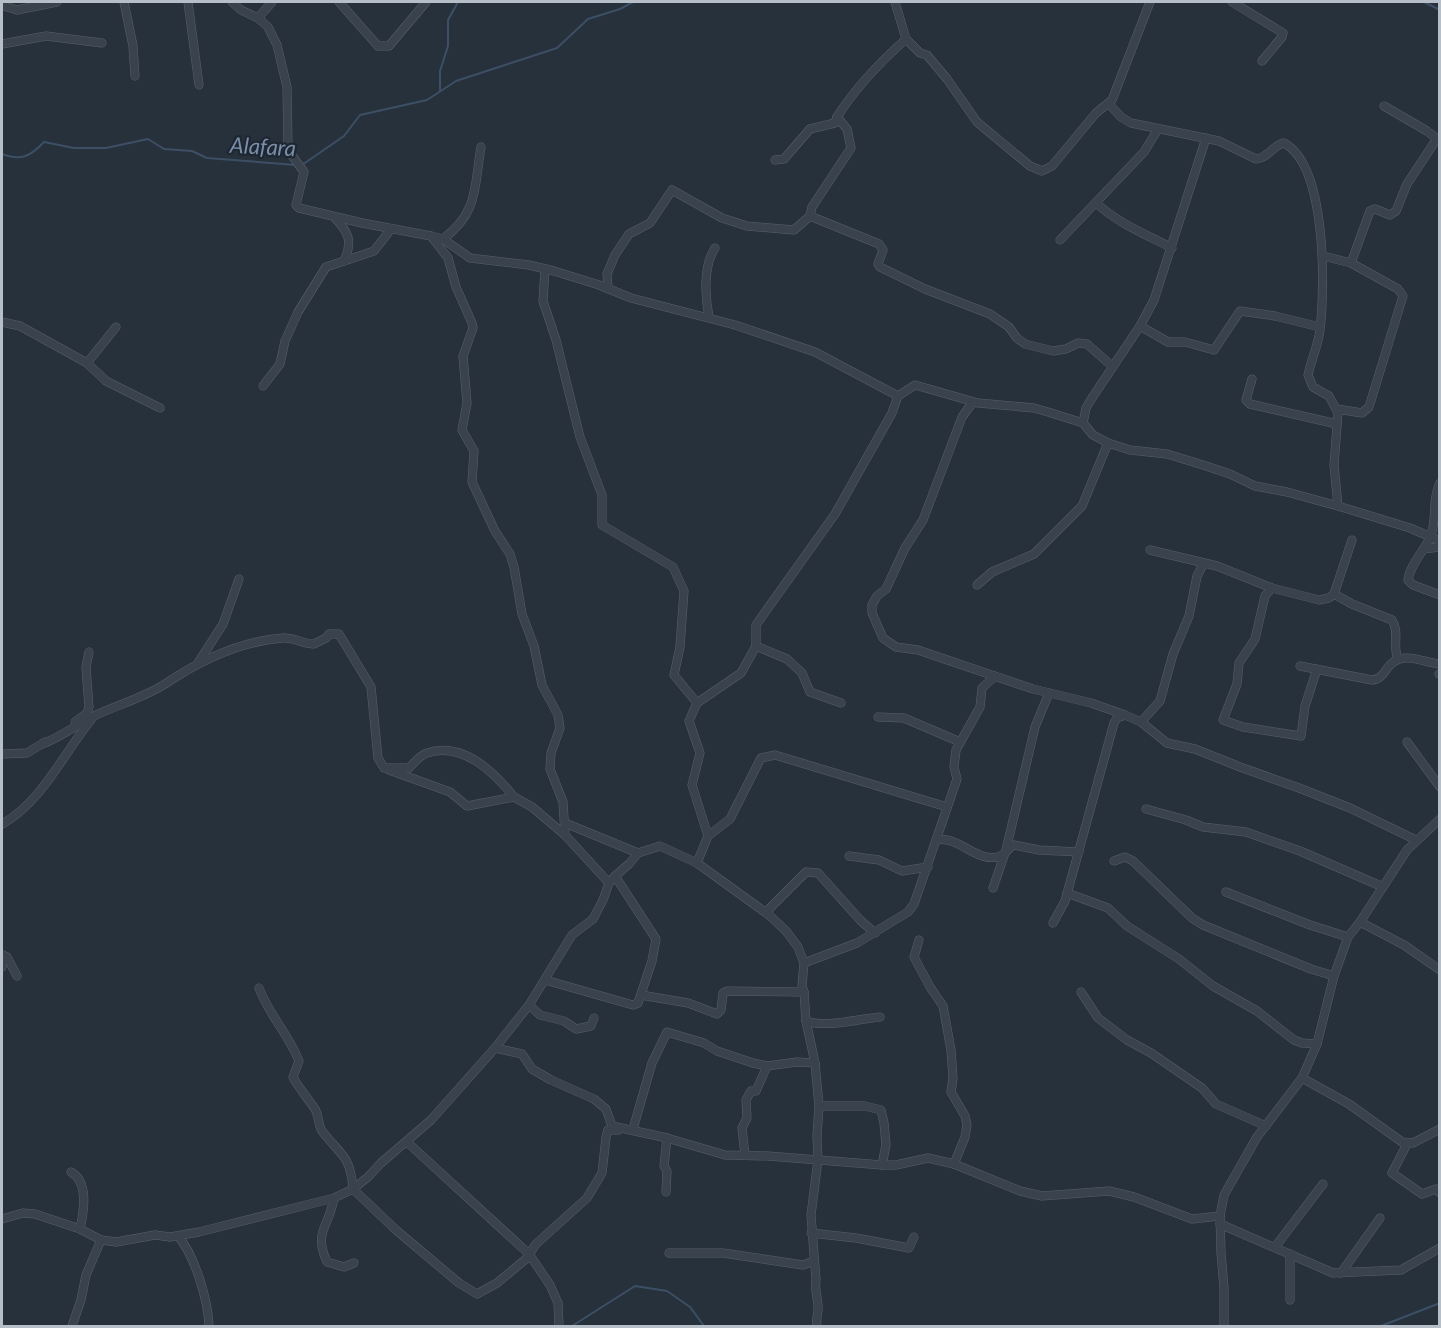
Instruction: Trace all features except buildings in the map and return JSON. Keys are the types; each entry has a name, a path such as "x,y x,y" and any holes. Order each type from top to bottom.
{"street":[{"path":"4,6 17,10 57,2"},
{"path":"124,2 133,46 135,76"},
{"path":"188,2 199,86"},
{"path":"232,2 268,27 277,45 287,87 288,150 304,172 297,206 333,216 443,239 470,258 545,269 608,288 631,298 709,317 815,352 898,396"},
{"path":"258,18 272,2"},
{"path":"339,2 378,46 389,46 426,2"},
{"path":"895,2 906,39 920,53 927,55 948,79 977,122 1001,144 1037,170 1046,170 1052,166 1096,113 1112,100 1150,2"},
{"path":"1232,2 1283,33 1262,61"},
{"path":"2,44 46,36 102,43"},
{"path":"776,160 784,159 810,129 835,123 850,95 906,39"},
{"path":"1108,104 1131,123 1206,138 1235,148 1256,159 1264,157 1280,143 1287,144 1305,168 1318,216 1323,256 1320,327 1308,375 1313,387 1329,396 1337,409 1334,465 1338,506"},
{"path":"1351,263 1370,211 1375,209 1390,215 1396,211 1407,184 1438,140 1384,106"},
{"path":"608,288 607,274 628,234 650,223 672,190 722,218 747,226 794,230 810,216 812,207 851,148 847,129 837,117"},
{"path":"1060,240 1144,152 1158,129"},
{"path":"1083,423 1086,408 1140,326 1154,300 1206,138"},
{"path":"443,239 455,230 470,210 478,182 481,147"},
{"path":"1096,202 1108,213 1138,232 1172,248"},
{"path":"333,216 343,225 349,238 350,248 344,261"},
{"path":"810,216 879,244 883,250 878,264 880,267 925,289 990,314 1010,327 1017,338 1025,344 1053,351 1066,349 1078,343 1087,344 1113,367"},
{"path":"263,386 280,364 285,341 298,312 326,267 374,251 391,229"},
{"path":"431,236 448,258 456,287 472,323 473,328 463,356 467,403 462,430 474,451 472,482 495,531 510,554 522,614 534,646 542,685 558,716 560,728 551,753 550,769 561,793 565,835"},
{"path":"709,317 705,293 708,266 715,249"},
{"path":"1323,256 1351,263 1398,289 1403,296 1370,406 1362,413 1337,409"},
{"path":"545,269 543,301 556,340 580,437 602,495 602,525 673,567 684,591 680,647 674,675 697,703"},
{"path":"1140,326 1168,342 1185,342 1214,350 1240,310 1320,327"},
{"path":"2,322 21,326 87,363 106,381 160,408"},
{"path":"87,363 116,327"},
{"path":"1252,379 1246,400 1250,405 1337,424"},
{"path":"708,836 692,785 700,753 689,720 697,703 741,673 756,646 756,625 835,514 892,412 898,396 915,385 973,402 1034,408 1083,423 1093,435 1108,443 1130,450 1167,454 1230,474 1255,486 1338,506 1410,528 1440,541"},
{"path":"973,402 956,430 947,460 932,492 923,520 905,548 886,589 874,600 872,613 883,638 889,644 918,650 1125,715 1140,722 1167,743 1195,748 1299,788 1350,808 1416,840"},
{"path":"977,585 992,572 1034,554 1082,506 1108,443"},
{"path":"1440,483 1433,500 1435,519 1430,537 1410,572 1409,582 1440,594"},
{"path":"1150,550 1217,566 1272,588 1319,600 1329,598 1334,594 1352,540"},
{"path":"1423,549 1440,547"},
{"path":"1140,722 1160,701 1173,654 1191,609 1197,576 1204,563"},
{"path":"198,663 223,624 239,579"},
{"path":"1272,588 1265,596 1255,639 1239,663 1237,684 1224,720 1243,727 1301,736 1305,706 1317,669"},
{"path":"1334,594 1392,620 1396,631 1395,646 1398,659"},
{"path":"42,744 57,738 94,716 164,684 175,675 198,663 224,652 286,638 314,644 329,634 339,634 371,687 378,758 384,768 450,792 467,806 514,797"},
{"path":"756,646 788,659 802,673 810,692 841,704"},
{"path":"2,754 27,753 83,716 88,710 86,667 89,652"},
{"path":"1300,666 1378,679 1390,664 1398,659 1408,658 1440,664"},
{"path":"804,963 857,943 908,912 914,904 957,779 954,767 956,750 972,718 978,712 982,688 995,676"},
{"path":"993,888 1006,850 1035,728 1049,693"},
{"path":"1053,924 1067,893 1114,723 1117,718 1125,715"},
{"path":"2,824 14,818 46,784 78,735 94,716"},
{"path":"878,717 904,718 960,742"},
{"path":"1407,742 1440,787"},
{"path":"384,768 409,768 425,753 442,750 461,753 474,759 497,776 514,797 532,807 565,835 609,884"},
{"path":"698,863 708,836 730,819 760,758 775,755 948,807"},
{"path":"1146,809 1203,827 1246,832 1300,851 1383,887"},
{"path":"1224,1326 1220,1220 1224,1195 1266,1126 1302,1078 1317,1044 1348,937 1407,850 1440,819"},
{"path":"565,823 638,853"},
{"path":"937,840 947,839 969,850 995,857 1001,856 1014,845 1039,850 1079,852"},
{"path":"2,1219 23,1213 36,1214 80,1228 101,1240 116,1242 155,1235 178,1236 334,1198 352,1189 368,1178 381,1163 431,1120 495,1048 529,1005 572,935 593,919 615,876 638,853 660,846 698,863 766,912 786,931 798,947 804,963 802,986 806,1021 815,1062 819,1106 818,1160 811,1215 816,1280 814,1290 818,1309 817,1326"},
{"path":"849,856 879,860 902,871 928,867"},
{"path":"1114,861 1125,857 1133,861 1192,918 1203,925 1311,969 1335,976"},
{"path":"766,912 806,872 818,873 861,921 875,933"},
{"path":"545,980 636,1006 652,961 655,937 615,876"},
{"path":"1226,892 1310,925 1348,937"},
{"path":"1067,893 1108,908 1126,926 1179,959 1214,986 1257,1011 1294,1040 1317,1044"},
{"path":"1360,922 1404,945 1440,970"},
{"path":"919,940 914,957 943,1006 951,1050 953,1078 951,1092 968,1125 954,1164"},
{"path":"2,968 2,955 7,957 17,976"},
{"path":"259,988 266,1006 294,1048 299,1061 293,1077 317,1111 320,1129 345,1156 351,1174 352,1189 459,1283 477,1294 497,1283 526,1259 536,1244 587,1198 600,1180 608,1130 633,1129"},
{"path":"641,995 688,1003 717,1014 721,1010 723,993 804,992"},
{"path":"1081,992 1098,1018 1127,1040 1151,1053 1202,1088 1216,1104 1266,1126"},
{"path":"529,1005 540,1015 564,1022 576,1029 591,1026 594,1018"},
{"path":"806,1021 824,1025 880,1017"},
{"path":"633,1129 652,1063 667,1032 704,1043 717,1051 767,1066 815,1062"},
{"path":"495,1048 522,1054 532,1069 594,1099 606,1109 612,1126 633,1129 724,1155 882,1165 896,1165 928,1158 954,1164 1020,1191 1042,1196 1109,1191 1134,1197 1192,1219 1220,1220 1325,1270 1341,1273 1401,1270 1440,1248"},
{"path":"745,1155 742,1128 747,1118 747,1100 751,1091 756,1090 767,1066"},
{"path":"1302,1078 1349,1104 1396,1140 1407,1144 1440,1129"},
{"path":"819,1106 865,1106 880,1109 886,1145 882,1165"},
{"path":"666,1192 667,1171 664,1166 667,1138"},
{"path":"407,1142 529,1254 558,1303 559,1326"},
{"path":"1407,1144 1392,1173 1422,1194 1436,1189 1440,1193"},
{"path":"71,1172 79,1176 83,1187 83,1215 80,1228"},
{"path":"1275,1247 1323,1184"},
{"path":"334,1198 332,1212 320,1237 322,1251 327,1262 344,1267 354,1263"},
{"path":"1341,1273 1380,1218"},
{"path":"811,1233 874,1240 909,1248 914,1237"},
{"path":"178,1236 199,1281 208,1311 209,1326"},
{"path":"72,1326 86,1275 101,1240"},
{"path":"669,1253 723,1253 803,1265 814,1261"},
{"path":"1290,1254 1290,1300"}],"waterway":[{"path":"440,91 440,71 448,46 448,20 458,2"},
{"name":"Alafara","path":"302,165 344,136 360,115 427,100 456,81 557,48 588,19 620,9 633,2"},
{"name":"Alafara","path":"1424,2 1440,10"},
{"name":"Alafara","path":"2,154 15,157 25,156 44,142 74,148 106,148 148,139 164,149 192,151 207,158 296,165"},
{"path":"572,1326 635,1286 667,1291 690,1307 704,1326"},
{"path":"1381,1326 1440,1303"}]}
